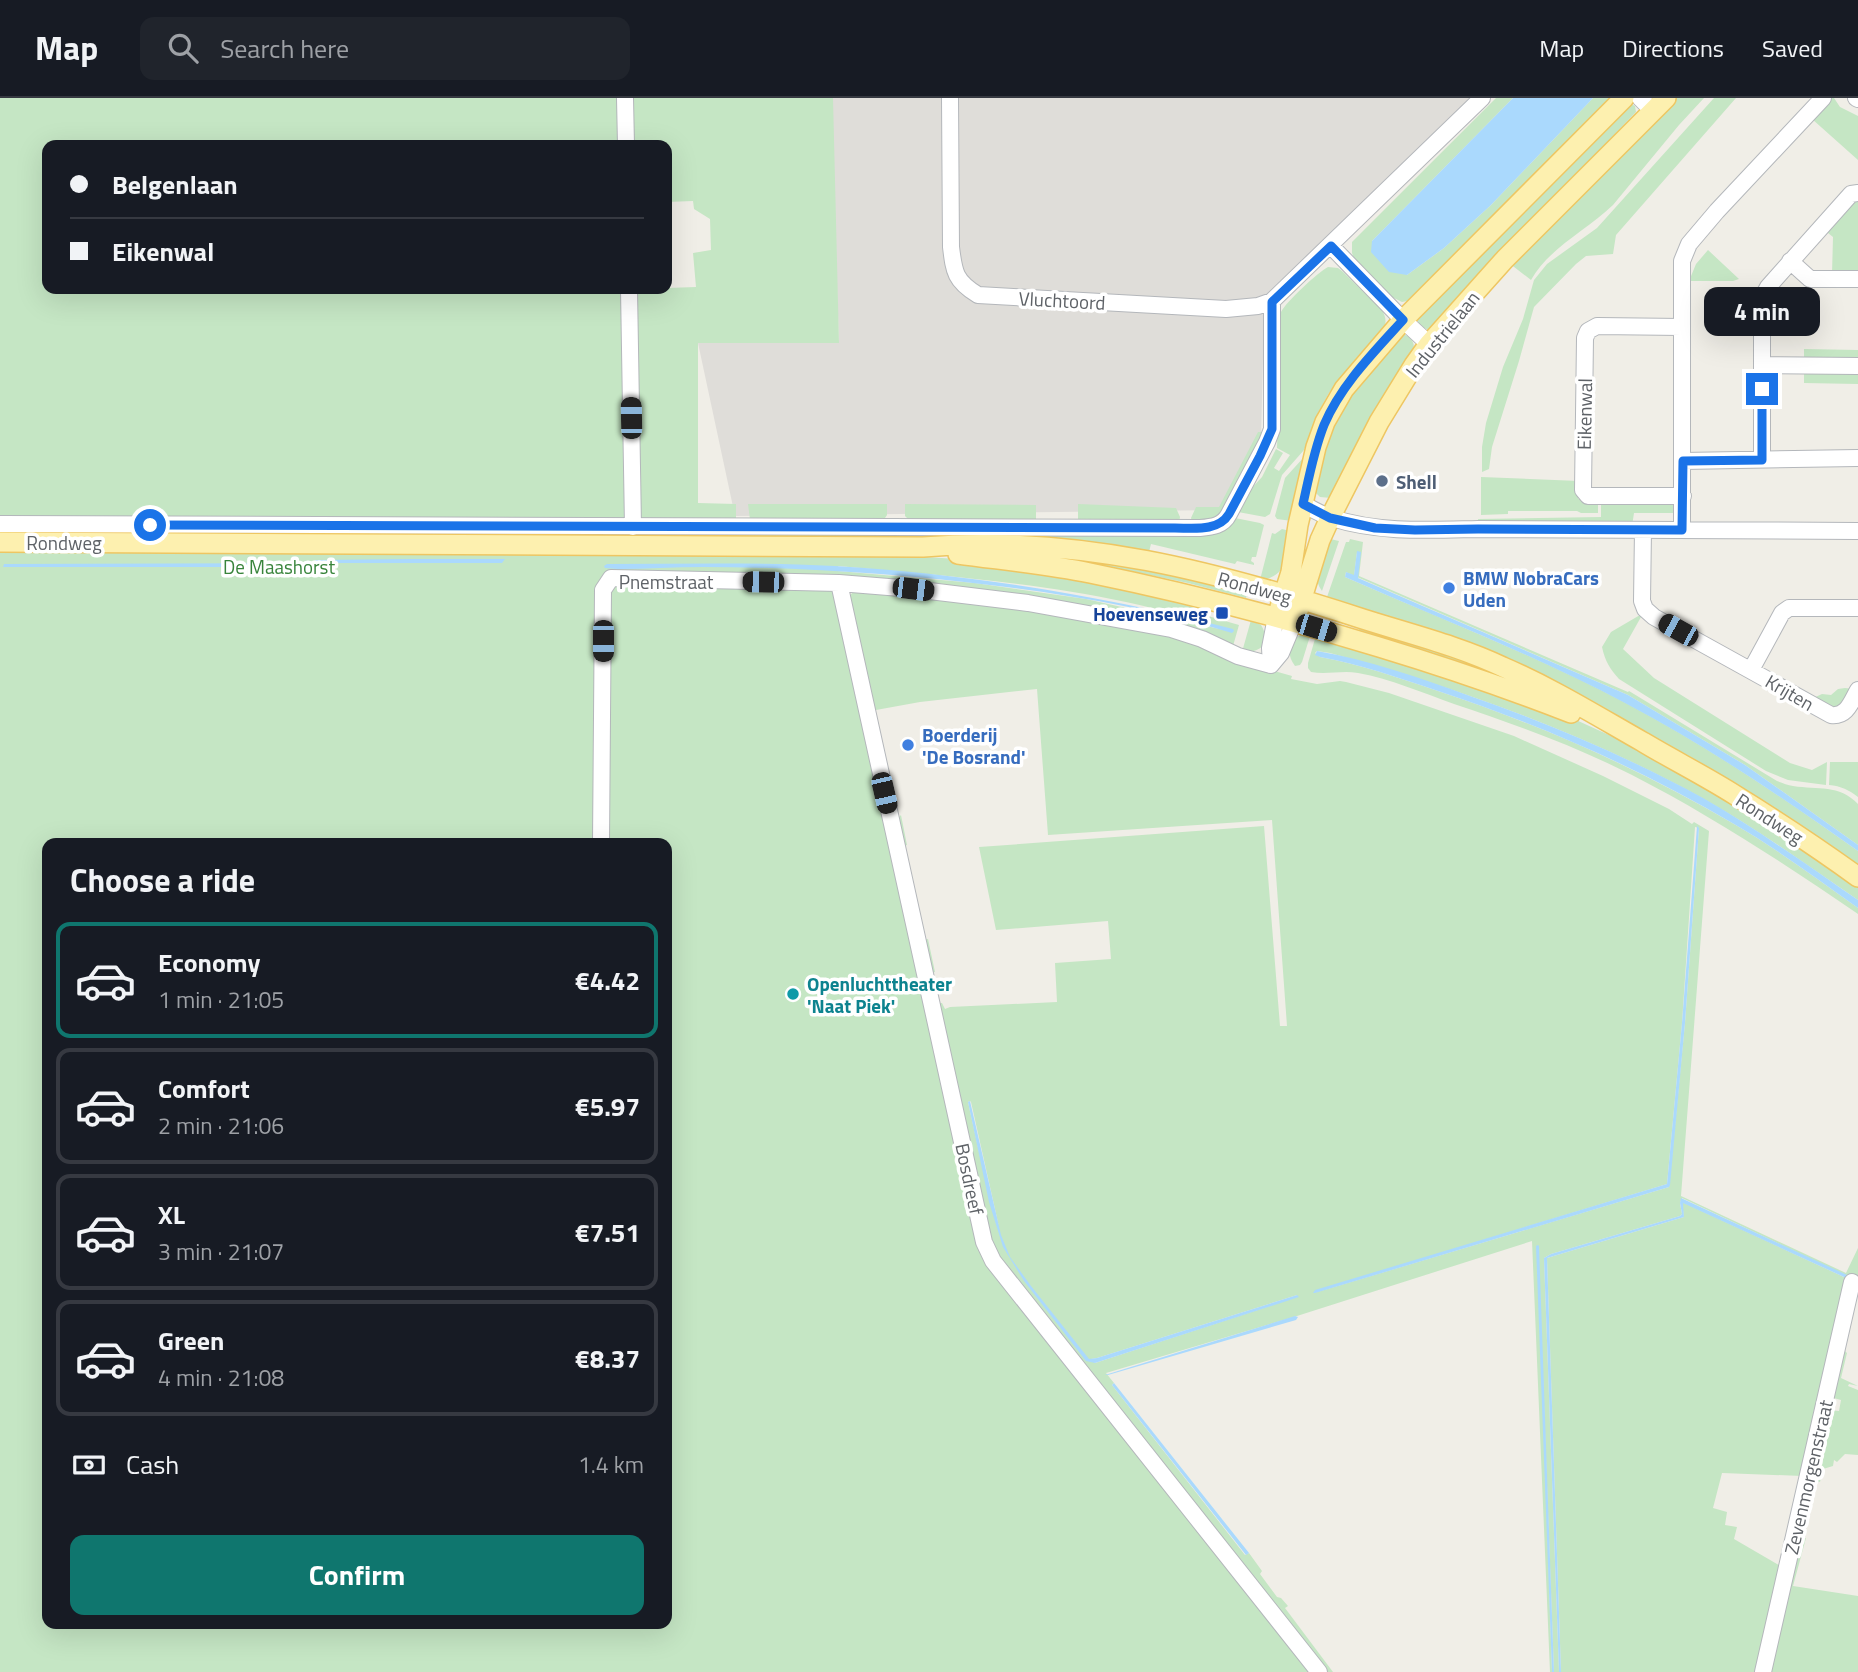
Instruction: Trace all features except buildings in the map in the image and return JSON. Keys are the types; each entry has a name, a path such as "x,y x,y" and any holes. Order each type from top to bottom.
{"main road":[{"name":"Industrielaan","path":"1293,597 1291,572 1316,447 1325,422 1344,389 1403,320 1624,98"},
{"name":"Industrielaan","path":"1285,619 1333,512 1379,422 1429,344 1499,264 1653,102"},
{"name":"Rondweg","path":"1,533 923,547 995,544 1105,552 1165,564 1293,597 1451,647 1504,667 1569,700 1733,793 1858,877"},
{"name":"Rondweg","path":"923,547 1090,573 1193,594 1481,679 1643,742"}],"street":[{"path":"625,98 626,140"},
{"name":"Vluchtoord","path":"950,98 951,247 953,263 963,286 978,295 1226,309 1272,302"},
{"path":"1,533 633,527 1213,527 1222,523 1229,514 1272,429 1272,302 1482,98"},
{"path":"1682,530 1682,261 1689,244 1717,211 1823,98"},
{"path":"1762,460 1762,298 1790,261 1851,194 1858,193"},
{"path":"1331,246 1429,344"},
{"path":"1790,261 1810,279 1858,279"},
{"path":"629,294 633,527"},
{"name":"Eikenwal","path":"1682,327 1597,326 1588,331 1585,338 1583,490 1588,496 1683,496"},
{"path":"1762,365 1858,366"},
{"path":"1683,461 1858,458"},
{"path":"1303,504 1375,528 1858,531"},
{"name":"Krijten","path":"1643,530 1642,601 1654,617 1830,715 1838,716 1847,710 1858,690"},
{"name":"Pnemstraat","path":"601,838 603,590 611,579 839,583 1028,603 1171,629 1202,639 1238,656 1271,665 1270,648 1285,619"},
{"name":"Bosdreef","path":"839,583 984,1242 993,1261 1319,1672"},
{"name":"Krijten","path":"1751,670 1782,613 1789,608 1858,608"},
{"name":"Zevenmorgenstraat","path":"1763,1672 1852,1282"}],"shaded area":[{"path":"830,98 1487,98 1264,316 1261,438 1221,510 735,516 698,343 839,341"}],"green space":[{"name":"De Maashorst","path":"0,98 622,98 623,140 42,140 42,294 626,294 623,519 1065,532 1235,518 1264,525 1256,557 1252,557 1251,561 1254,565 1237,561 1235,564 1151,544 1149,552 911,556 972,560 1063,572 1195,605 1194,612 1239,625 1233,646 1207,636 840,580 898,818 901,815 907,845 904,846 922,940 928,939 935,972 931,973 939,1003 942,1003 945,1009 1057,1002 1055,963 1111,959 1108,921 996,930 979,847 1264,826 1280,1026 1287,1026 1272,820 1048,835 1037,689 920,702 876,710 875,713 849,596 857,589 903,592 1170,633 1239,661 1292,676 1291,679 1317,684 1340,681 1389,693 1514,736 1603,776 1709,831 1681,1196 1846,1273 1858,1248 1858,1289 1802,1476 1722,1473 1713,1508 1727,1512 1725,1525 1737,1527 1734,1539 1782,1567 1761,1672 1561,1672 1547,1258 1684,1217 1682,1202 1844,1277 1847,1276 1682,1198 1680,1216 1544,1258 1559,1672 1554,1672 1538,1245 1550,1672 1532,1241 1106,1373 1114,1383 1112,1385 1245,1555 1249,1553 1262,1571 1260,1574 1277,1597 1288,1606 1285,1608 1333,1672 0,1672","holes":["838,566 988,580 1087,595 1137,604 1233,632 1086,599 975,583 838,571","1695,827 1699,828 1685,1023 1669,1187 1314,1293 1667,1184 1682,1023","968,1102 971,1102 999,1227 979,1152","1297,1295 1095,1363 1091,1359"]},
{"path":"628,98 833,98 839,343 698,343 698,503 736,504 736,518 733,521 641,520 637,513 635,294 672,294 672,288 696,287 693,253 711,250 710,219 694,209 693,201 672,202 672,140 629,140"},
{"path":"1496,98 1513,98 1372,241 1407,275 1444,248 1491,205 1593,98 1615,98 1412,300 1402,302 1392,297 1354,258 1352,242"},
{"path":"1674,98 1704,98 1613,205 1548,258 1531,280 1509,263"},
{"path":"1714,98 1736,98 1616,235 1613,254 1586,256 1534,307 1492,447 1489,469 1482,472 1486,423 1534,280 1547,264 1597,228"},
{"path":"1832,98 1840,107 1858,116 1858,160 1812,119"},
{"path":"1629,103 1635,106 1636,112 1609,140 1607,150 1430,330 1421,326 1417,317"},
{"path":"1858,199 1858,274 1832,274 1833,237 1823,229"},
{"path":"1708,250 1739,279 1689,281 1696,264"},
{"path":"1328,267 1342,271 1382,310 1386,320 1383,330 1329,393 1304,450 1282,475 1270,514 1265,517 1238,512 1250,490 1262,477 1276,449 1283,453 1274,468 1279,471 1290,455 1277,448 1281,312 1289,301"},
{"path":"1402,334 1412,340 1413,352 1331,498 1320,497 1315,492 1319,467 1335,417 1354,387"},
{"path":"1804,349 1858,350 1858,384 1804,383"},
{"path":"1258,432 1264,432 1222,516 1210,522 1192,521 1196,507 1219,507"},
{"path":"1304,457 1292,521 1277,519 1275,516 1285,478"},
{"path":"1481,477 1579,481 1578,499 1598,500 1598,513 1508,511 1508,514 1481,515"},
{"path":"1601,500 1677,504 1676,513 1634,513 1632,526 1479,525 1478,519 1601,517"},
{"path":"748,504 887,504 887,515 883,521 750,520"},
{"path":"905,504 1036,505 1036,521 909,520 905,516"},
{"path":"1078,504 1176,508 1180,517 1179,523 1078,520"},
{"path":"1282,529 1290,531 1285,563 1276,574 1260,580 1272,533"},
{"path":"1326,538 1339,541 1322,591 1317,572"},
{"path":"1350,539 1363,542 1359,576 1629,691 1777,781 1793,786 1828,789 1851,798 1858,804 1858,845 1745,765 1628,695 1357,577 1357,552 1354,576 1346,572 1345,577 1557,669 1686,737 1745,773 1858,851 1858,865 1434,632 1327,597 1346,542"},
{"path":"1043,549 1248,589 1246,598 1107,566 1038,557"},
{"path":"1640,615 1623,649 1654,678 1790,763 1812,770 1827,762 1826,785 1788,780 1766,771 1619,679 1608,664 1602,647 1611,632"},
{"path":"1251,620 1261,625 1265,642 1255,651 1242,652"},
{"path":"1360,627 1506,674 1570,704 1357,636"},
{"path":"1317,632 1552,709 1644,751 1728,797 1858,884 1858,900 1781,847 1702,798 1612,753 1520,714 1426,681 1330,653 1315,653 1320,657 1350,663 1476,704 1626,767 1699,804 1766,844 1858,908 1858,914 1719,823 1589,754 1383,679 1352,672 1311,672 1308,663"},
{"path":"1304,633 1311,633 1302,662 1295,666 1290,656 1290,647 1295,639"},
{"path":"1838,689 1854,689 1840,710 1811,699 1822,694 1831,695"},
{"path":"1830,762 1858,762 1858,797 1845,789 1829,785"},
{"path":"1841,1347 1847,1353 1841,1378 1858,1386 1848,1386 1858,1390 1858,1455 1845,1454 1837,1462 1834,1460 1833,1466 1823,1469 1820,1482 1811,1480 1830,1410 1839,1411 1841,1400 1830,1397"},
{"path":"1806,1538 1793,1586 1858,1596 1858,1672 1766,1672 1797,1541"}],"water":[{"path":"1513,98 1593,98 1491,205 1444,248 1407,275 1389,272 1371,252 1372,241"},
{"path":"1357,551 1361,552 1358,578 1628,695 1745,765 1858,845 1858,851 1744,773 1625,703 1521,653 1345,577 1346,572 1354,575"},
{"path":"505,559 502,563 317,563 315,560"},
{"path":"303,563 302,567 3,567 4,564"},
{"path":"607,564 806,565 936,575 1036,588 1135,606 1234,631 1232,633 1174,617 1087,599 961,582 814,570 740,567 618,569 605,568"},
{"path":"1317,651 1414,676 1500,707 1617,755 1703,798 1762,835 1858,900 1858,908 1750,834 1627,767 1515,718 1394,676 1320,657 1315,655"},
{"path":"1697,826 1699,828 1685,1023 1669,1187 1313,1293 1315,1290 1667,1184"},
{"path":"970,1101 1001,1235 1010,1257 1089,1359 1297,1295 1299,1297 1095,1363 1086,1361 1024,1281 1003,1247 989,1202 968,1102"},
{"path":"1681,1198 1847,1275 1846,1278 1683,1203 1684,1217 1547,1258 1559,1672 1544,1258 1680,1216"},
{"path":"1536,1246 1539,1246 1554,1672"},
{"path":"1298,1317 1296,1320 1105,1375"},
{"path":"1114,1383 1249,1553 1246,1555 1112,1385"}],"place":[{"name":"Shell","path":"1382,481"},
{"name":"BMW NobraCars Uden","path":"1449,588"},
{"name":"Hoevenseweg","path":"1222,613"},
{"name":"Boerderij 'De Bosrand'","path":"908,745"},
{"name":"Openluchttheater 'Naat Piek'","path":"793,994"}],"route":[{"path":"150,525 1213,527 1226,519 1272,429 1272,302 1331,246 1403,320 1357,372 1325,422 1316,447 1303,504 1330,518 1375,528 1415,530 1682,530 1683,461 1762,460 1762,389"}]}
